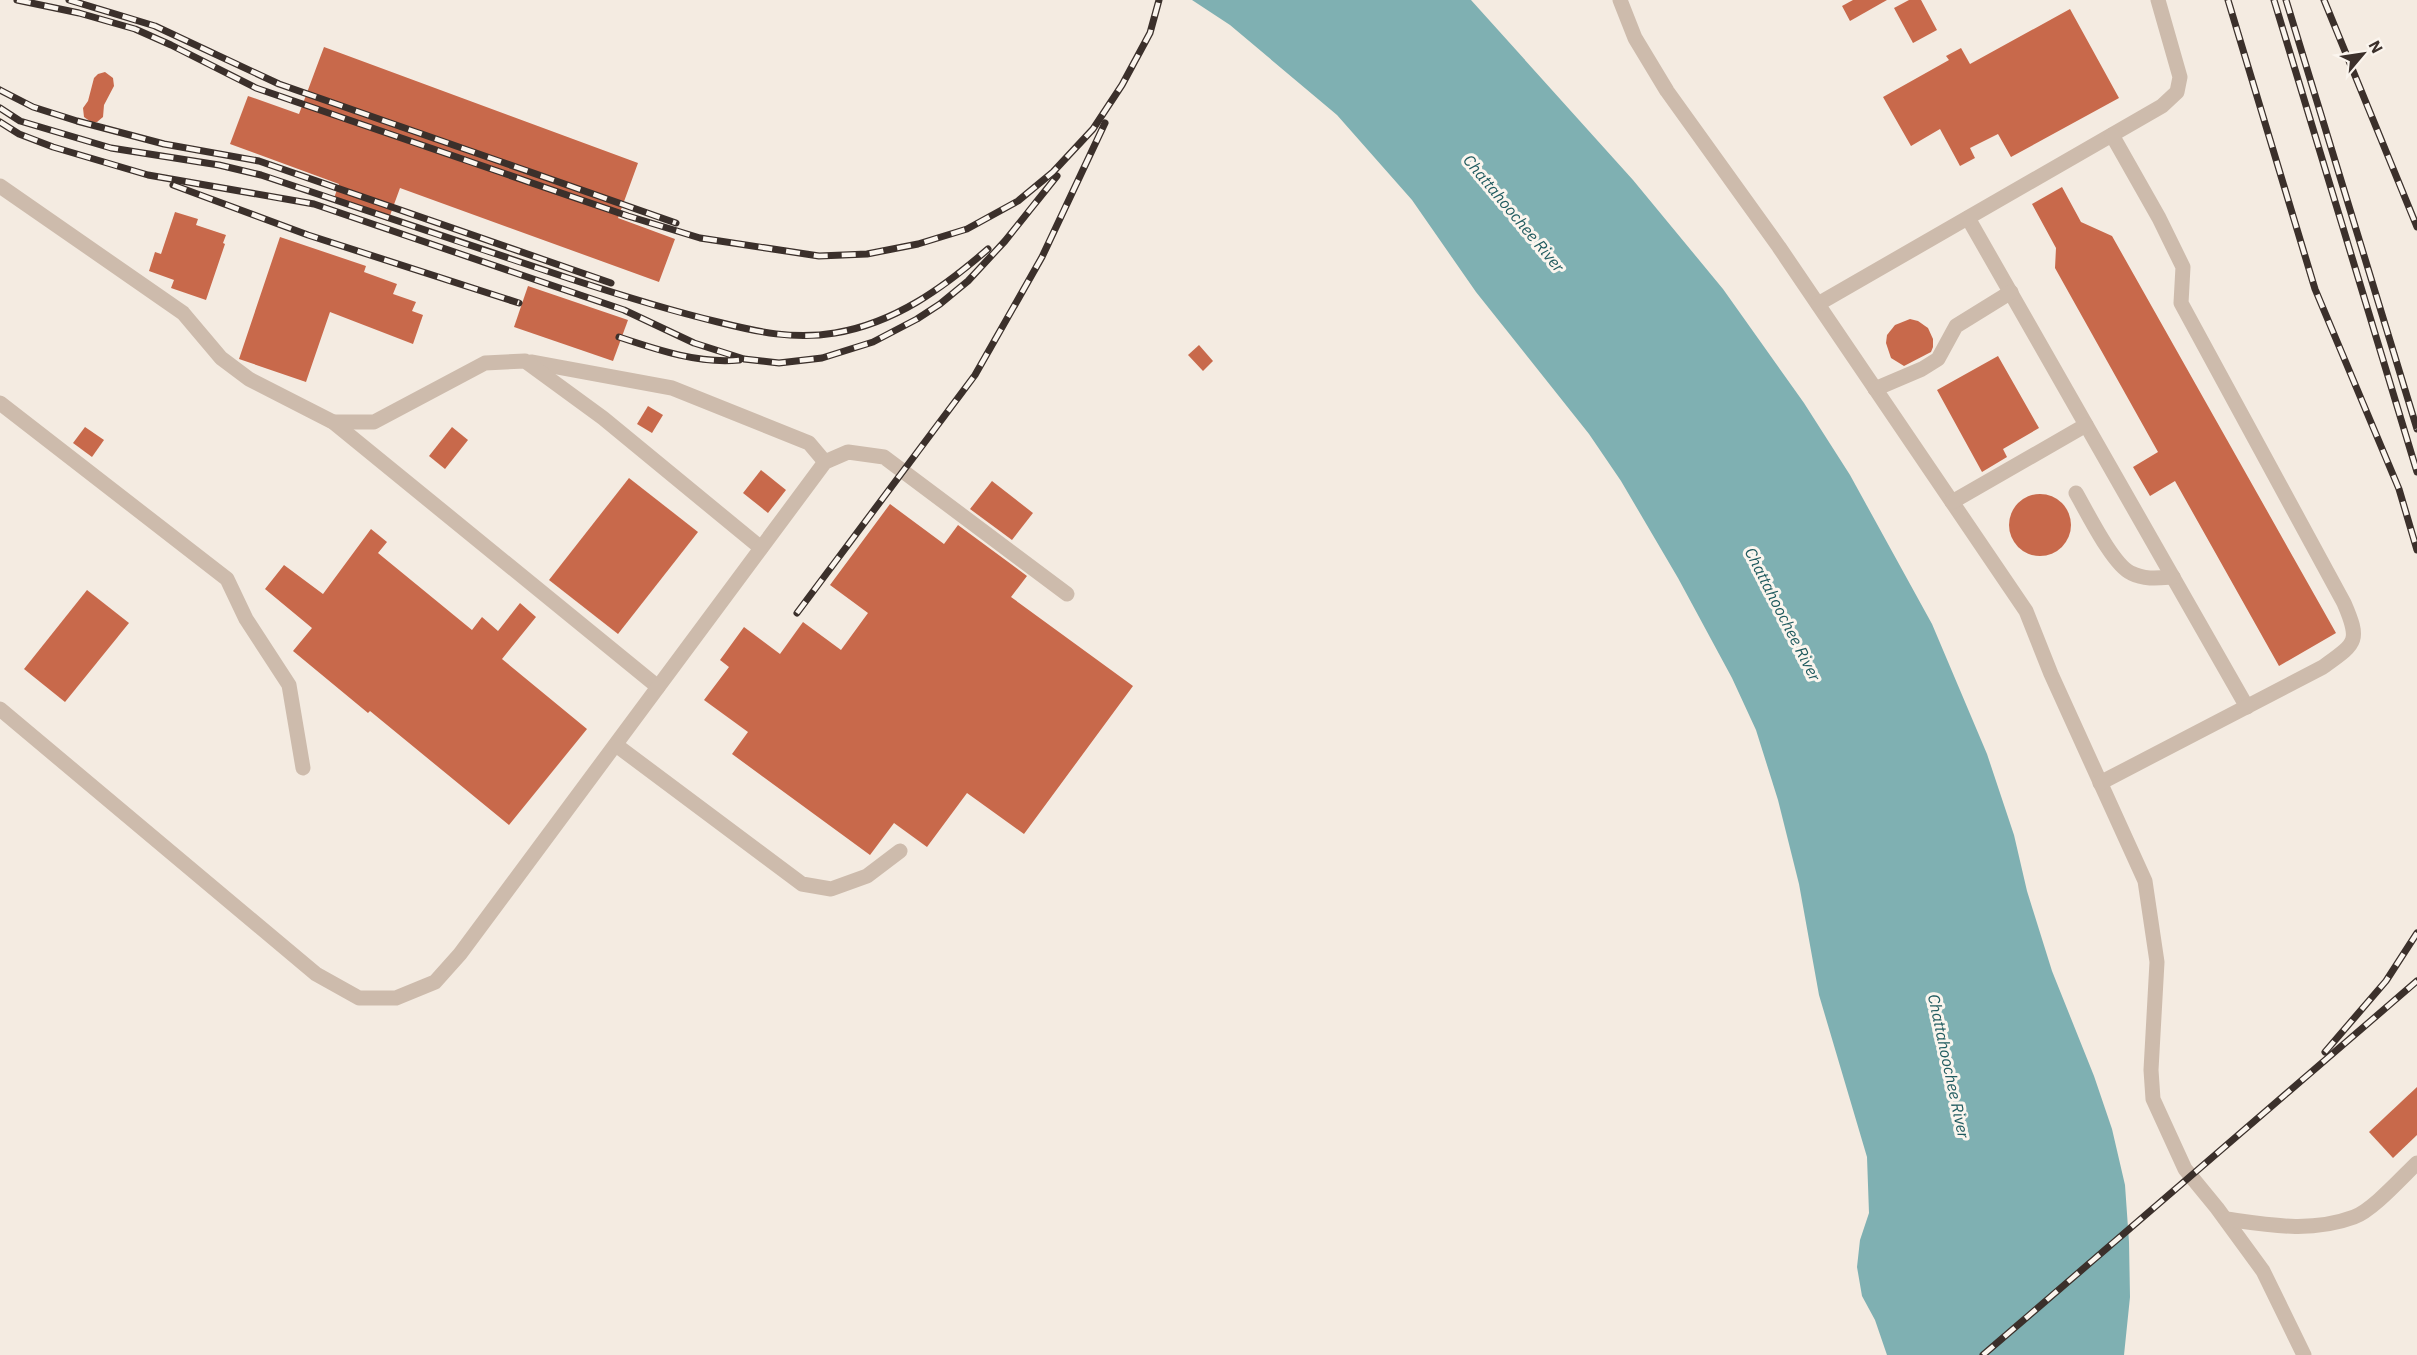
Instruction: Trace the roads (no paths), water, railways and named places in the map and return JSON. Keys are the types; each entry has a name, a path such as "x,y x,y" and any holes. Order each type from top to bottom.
{"lane":[{"path":"1620,0 1635,38 1667,91 1818,304 2026,611 2051,674 2145,881 2157,962 2151,1070 2152,1099 2185,1170 2226,1220 2263,1271 2304,1355"},
{"path":"1818,304 2162,106 2177,92 2180,77 2158,0"},
{"path":"2100,783 2323,667 2351,646 2355,629 2344,603 2181,303 2183,267 2159,218 2112,135"},
{"path":"0,186 183,313 221,358 249,379 333,422 658,687"},
{"path":"1968,218 2247,707"},
{"path":"1875,389 1922,369 1938,359 1956,326 2011,292"},
{"path":"333,422 374,422 485,363 525,360 672,388 809,443 825,462"},
{"path":"525,360 603,418 761,548"},
{"path":"0,403 227,579 246,619 289,685 303,768"},
{"path":"1952,502 2086,425"},
{"path":"0,708 316,974 358,998 396,998 435,981 460,954 825,462 848,452 884,457 1067,594"},
{"path":"2076,493 2110,551 2129,573 2147,578 2173,577"},
{"path":"616,745 802,884 831,888 867,876 900,851"},
{"path":"2226,1220 2300,1228 2355,1217 2386,1194 2417,1163"}],"water":[{"name":"Chattahoochee River","path":"1192,0 1471,0 1633,180 1723,289 1804,403 1850,475 1932,624 1987,754 2014,835 2027,891 2052,971 2094,1076 2112,1129 2125,1185 2130,1297 2124,1355 1887,1355 1875,1320 1862,1296 1857,1267 1860,1240 1869,1213 1867,1157 1819,995 1799,884 1778,800 1756,730 1732,678 1678,578 1621,481 1589,434 1476,292 1412,200 1337,115 1230,25"}],"railway":[{"path":"17,0 79,13 135,29 256,88 628,216 700,238 819,256 867,254 918,244 967,229 1018,201 1053,172 1093,129 1122,85 1150,33 1159,0"},
{"path":"69,0 155,26 279,84 676,223"},
{"path":"2228,0 2315,289 2399,489 2417,550"},
{"path":"2274,0 2417,472"},
{"path":"2286,0 2417,429"},
{"path":"2324,0 2417,227"},
{"path":"0,90 33,107 77,121 164,144 259,161 611,283"},
{"path":"0,108 20,121 111,148 219,165 261,175 626,296 699,317 776,334 820,335 857,328 878,321 936,290 988,249"},
{"path":"0,122 19,134 53,147 148,175 314,204 624,310 694,343 744,359 779,363 822,358 873,342 940,304 968,281 1005,241 1057,176"},
{"path":"797,613 975,375 1042,257 1105,123"},
{"path":"173,185 308,235 519,303"},
{"path":"619,337 694,358 739,360"},
{"path":"2325,1052 2386,981 2417,933"},
{"path":"1983,1355 2417,981"}]}
